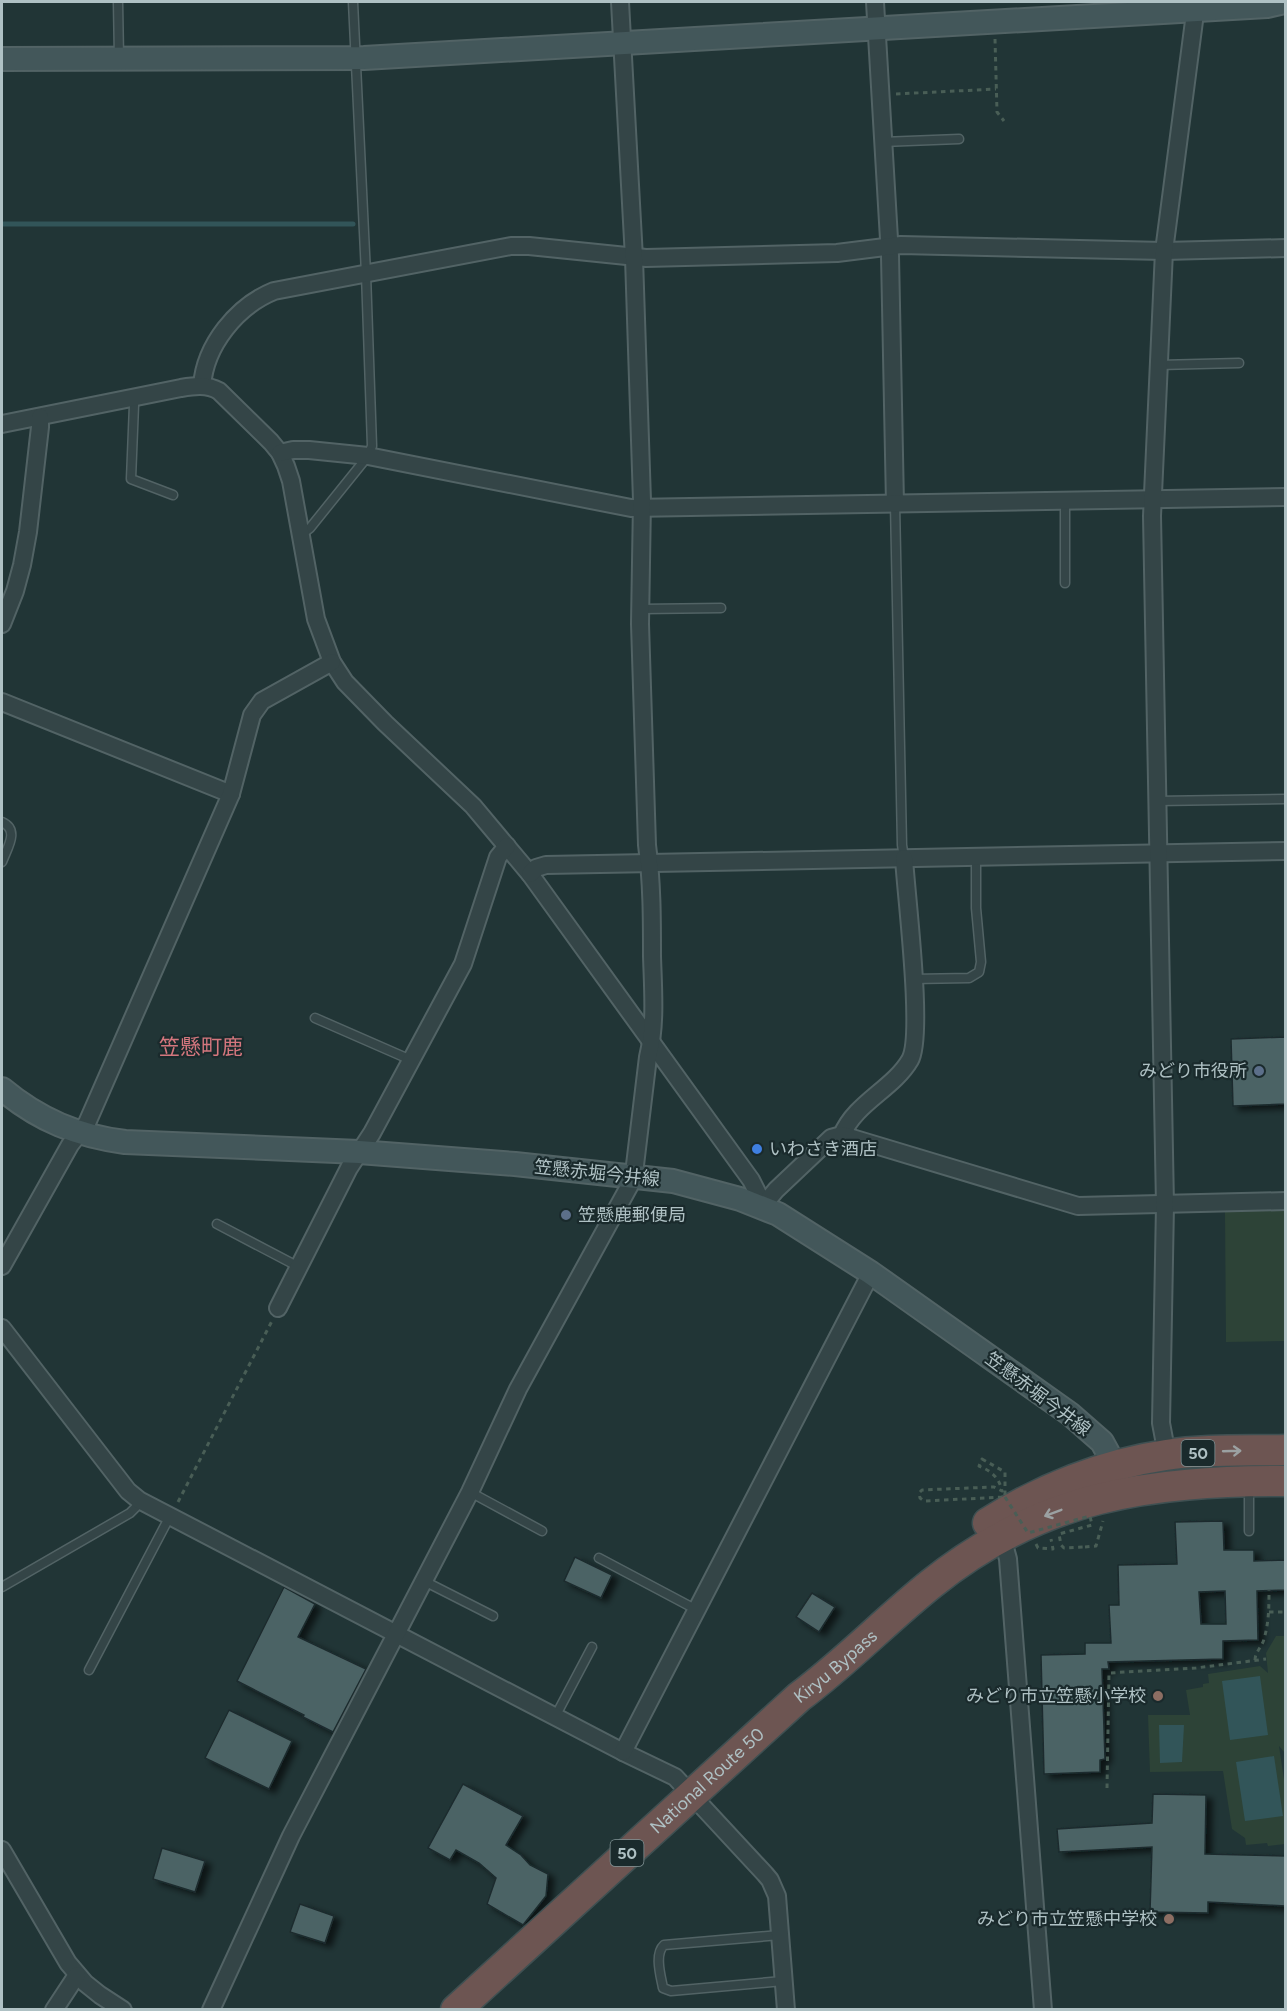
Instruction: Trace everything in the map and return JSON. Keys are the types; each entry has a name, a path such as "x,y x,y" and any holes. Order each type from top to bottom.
{"highway":[{"name":"50","path":"1112,1466 1167,1455 1286,1450"},
{"name":"Kiryu Bypass","path":"799,1697 862,1625 913,1574 932,1559 998,1516 1112,1466"},
{"name":"50","path":"1249,1481 1286,1481"},
{"name":"Kiryu Bypass","path":"799,1697 828,1676 933,1582 1002,1537 1042,1518 1095,1509 1150,1488 1203,1482 1249,1481"},
{"name":"National Route 50","path":"456,2010 799,1697"}],"main road":[{"path":"2,59 355,59 994,22 1135,8 1194,10 1267,6 1285,2"},
{"name":"笠懸赤堀今井線","path":"2,1089 42,1118 79,1133 125,1142 359,1152 515,1164 632,1176 696,1186 762,1207 796,1225 871,1273 1070,1414 1102,1442 1112,1466"},
{"path":"1095,1509 1112,1466 1124,1477 1140,1480 1208,1474 1286,1474"}],"street":[{"path":"212,2010 291,1836 470,1492 519,1389 631,1183 635,1165 652,1040 653,1002 640,624 642,609 641,508 634,258 620,2"},
{"path":"875,2 889,246 896,504"},
{"path":"1167,1455 1161,1423 1165,1205 1152,499 1164,251 1194,10"},
{"path":"202,386 203,372 235,316 260,297 274,291 512,246 634,258 837,253 889,246 1164,251 1286,248"},
{"path":"2,424 132,398 202,386 212,387 219,391 280,453 291,481 316,619 332,662 358,698 456,789 530,874 751,1180 762,1207"},
{"path":"2,624 15,591 28,532 40,417"},
{"path":"280,453 293,450 368,456 607,505 641,508 1286,497"},
{"path":"2,1266 70,1145 87,1123 231,794 252,715 258,705 332,662"},
{"path":"2,702 231,794"},
{"path":"278,1308 350,1168 463,964 498,856 507,846"},
{"path":"530,874 536,868 546,865 1286,851"},
{"path":"842,1135 849,1122 904,1069 912,1058 915,1044 913,979 904,858"},
{"path":"762,1207 776,1190 831,1138 842,1135 1078,1206 1286,1201"},
{"path":"623,1752 871,1273"},
{"path":"2,1328 128,1491 139,1500 396,1635 675,1777 770,1880 777,1896 786,2010"},
{"path":"1002,1537 1008,1559 1043,2010"},
{"path":"2,1850 58,1947 77,1975 100,1995 123,2010"},
{"path":"54,2010 77,1975"}],"lane":[{"path":"118,2 119,59"},
{"path":"302,534 310,528 368,456 372,446 352,2"},
{"path":"882,142 959,139"},
{"path":"1159,365 1239,363"},
{"path":"132,398 134,405 130,479 173,495"},
{"path":"1065,501 1065,583"},
{"path":"896,504 904,858"},
{"path":"642,609 721,608"},
{"path":"1157,801 1285,799"},
{"path":"2,822 9,825 12,831 2,862"},
{"path":"913,979 969,978 979,972 981,962 976,908 976,856"},
{"path":"315,1018 411,1060"},
{"path":"217,1224 300,1267"},
{"path":"1249,1481 1249,1531"},
{"path":"470,1492 542,1531"},
{"path":"2,1587 130,1513 139,1500"},
{"path":"89,1670 170,1516"},
{"path":"598,1558 697,1610"},
{"path":"424,1581 493,1616"},
{"path":"555,1717 592,1647"},
{"path":"780,1935 671,1944 660,1949 659,1956 663,1988 671,1991 783,1981"}],"path":[{"path":"994,22 998,112 1004,121"},
{"path":"880,95 996,89"},
{"path":"170,1516 278,1308"},
{"path":"1005,1497 921,1501 920,1491 994,1486 1002,1491 990,1471 979,1466 982,1459 1005,1472 1005,1497 1028,1533 1090,1516 1092,1525 1059,1534 1061,1545 1064,1548 1096,1546 1102,1529 1095,1509"},
{"path":"1034,1541 1038,1548 1053,1549 1050,1534"},
{"path":"1255,1660 1255,1654 1263,1642 1269,1612 1269,1590"},
{"path":"1269,1612 1286,1612"},
{"path":"1107,1788 1109,1673 1196,1668 1266,1659"}],"green space":[{"path":"1285,1209 1285,1341 1226,1342 1225,1211"},
{"path":"1276,1636 1285,1636 1285,1753 1279,1746 1285,1786 1285,1844 1246,1845 1245,1838 1232,1829 1223,1771 1150,1772 1148,1715 1190,1715 1186,1690 1203,1687 1203,1684 1209,1683 1208,1674 1260,1666 1268,1673 1266,1653"}],"water":[{"path":"1260,1676 1268,1735 1230,1740 1222,1681"},
{"path":"1159,1725 1184,1725 1182,1762 1160,1763"},
{"path":"1274,1756 1283,1816 1245,1821 1236,1762"}],"building":[{"name":"みどり市役所","path":"1286,1037 1286,1104 1233,1106 1231,1039"},
{"path":"1223,1521 1224,1550 1254,1550 1254,1561 1286,1560 1286,1590 1257,1591 1258,1640 1223,1641 1223,1659 1108,1662 1109,1669 1102,1669 1105,1759 1100,1760 1100,1772 1044,1774 1041,1655 1085,1654 1085,1643 1111,1643 1109,1605 1119,1605 1118,1565 1177,1564 1175,1522","holes":["1225,1591 1226,1624 1201,1624 1199,1592"]},
{"path":"575,1557 612,1575 601,1598 564,1581"},
{"path":"284,1587 315,1604 298,1637 366,1669 333,1732 237,1681"},
{"path":"812,1593 835,1607 819,1632 796,1617"},
{"path":"229,1710 292,1741 269,1789 205,1758"},
{"path":"463,1784 523,1816 506,1845 521,1855 530,1865 548,1874 546,1896 523,1925 487,1904 496,1878 479,1863 456,1850 450,1860 428,1848"},
{"path":"1153,1794 1206,1795 1205,1854 1286,1856 1286,1906 1208,1902 1208,1913 1150,1912 1152,1847 1059,1852 1057,1829 1152,1823"},
{"path":"162,1848 205,1861 195,1892 153,1879"},
{"path":"300,1904 334,1916 325,1943 290,1932"}],"waterway":[{"path":"2,224 353,224"}],"place":[{"name":"みどり市役所","path":"1259,1071"},
{"name":"いわさき酒店","path":"757,1149"},
{"name":"笠懸鹿郵便局","path":"566,1215"},
{"name":"みどり市立笠懸小学校","path":"1158,1696"},
{"name":"みどり市立笠懸中学校","path":"1169,1919"}],"district":[{"name":"笠懸町鹿","path":"201,1046"}]}
